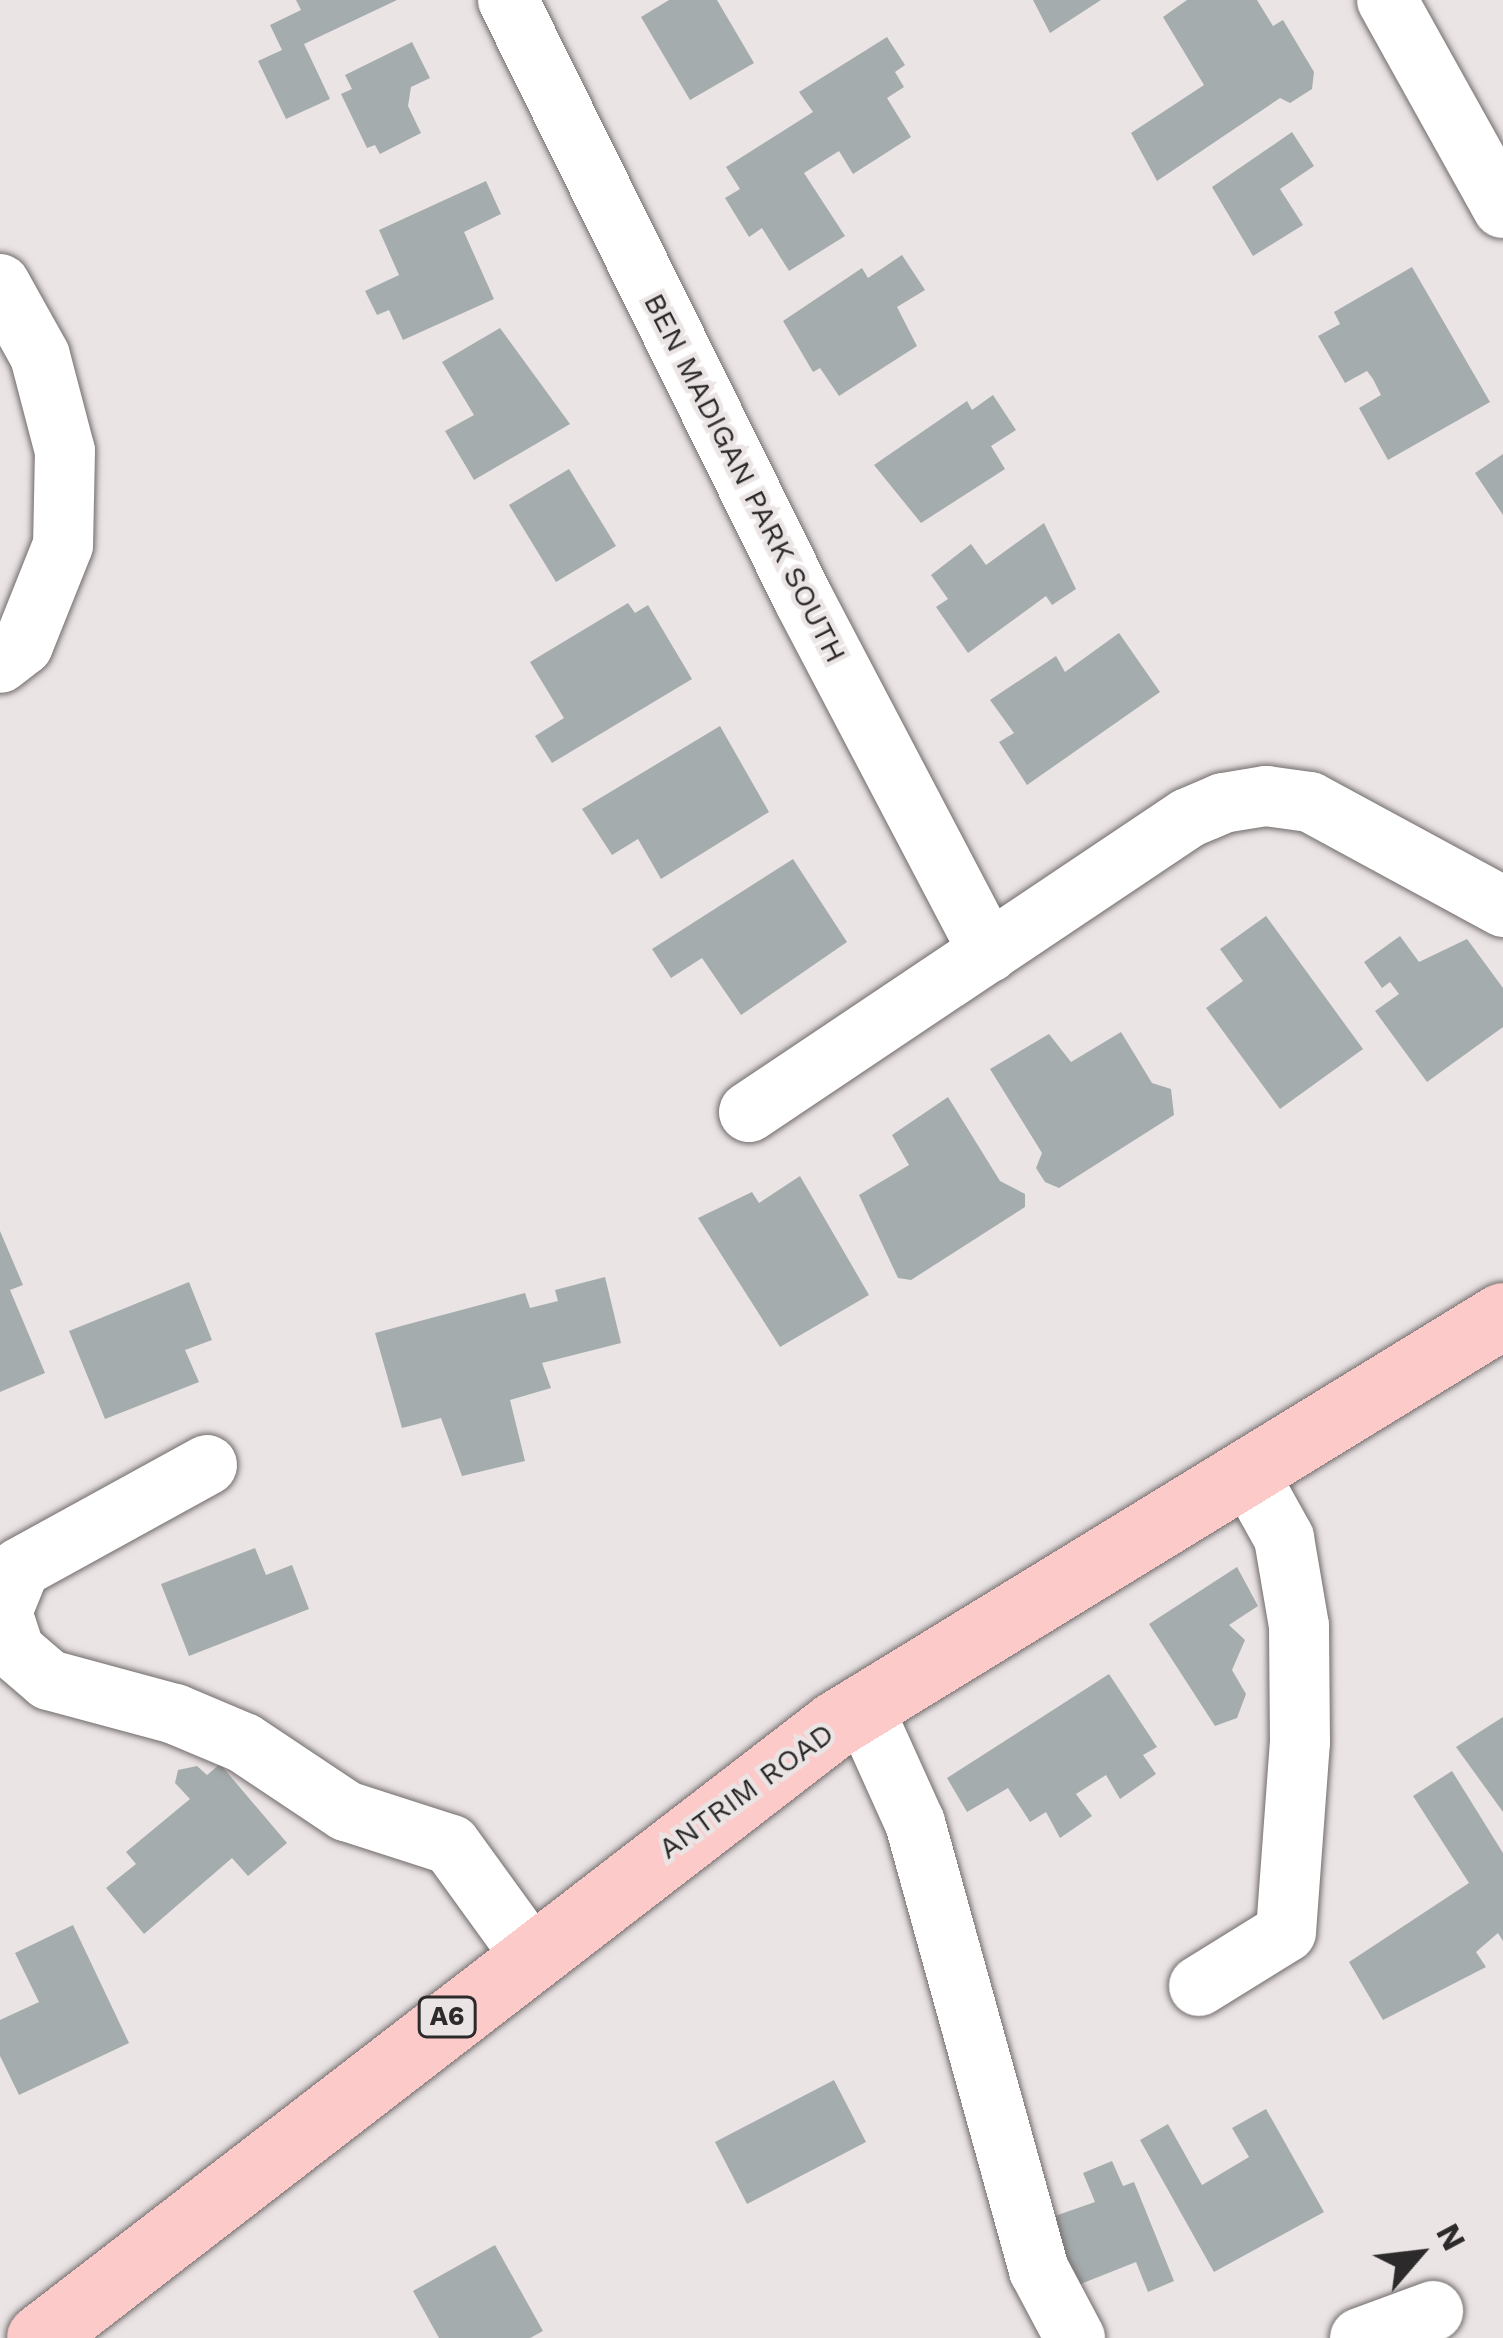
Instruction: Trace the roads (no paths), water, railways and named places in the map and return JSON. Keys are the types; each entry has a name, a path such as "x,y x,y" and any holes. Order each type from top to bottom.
{"main road":[{"name":"ANTRIM ROAD","path":"40,2338 109,2292 530,1954 863,1708 1503,1316"}],"street":[{"name":"BEN MADIGAN PARK SOUTH","path":"508,0 804,600 989,952"},
{"path":"1387,0 1503,208"},
{"path":"0,284 40,356 65,451 63,545 23,645 0,663"},
{"path":"749,1112 1187,818 1266,796 1310,802 1503,908"},
{"path":"207,1465 20,1568 2,1612 14,1650 49,1680 175,1714 244,1742 346,1811 451,1845 530,1954"},
{"path":"1199,1986 1286,1932 1300,1742 1299,1626 1284,1538 1249,1474"},
{"path":"863,1708 915,1823 1039,2270 1075,2338"},
{"path":"1360,2338 1432,2311"}]}
